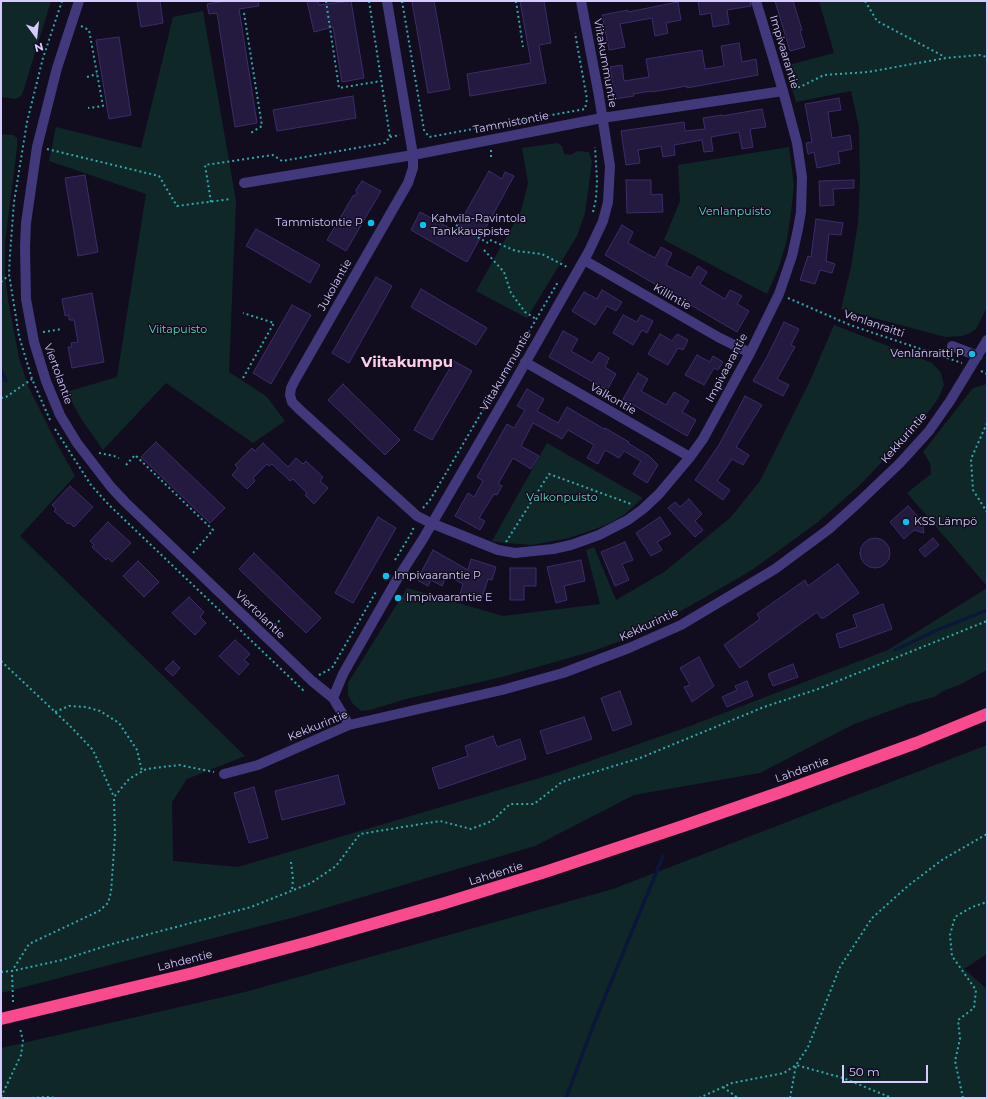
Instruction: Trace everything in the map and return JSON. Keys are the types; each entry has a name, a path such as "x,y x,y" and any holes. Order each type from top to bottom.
{"highway":[{"name":"Lahdentie","path":"1,1019 193,973 445,903 683,826 916,743 987,714"}],"street":[{"name":"Viertolantie","path":"79,1 58,68 37,147 26,223 26,299 34,342 46,381 60,414 71,433 97,471 111,487 312,681 333,698"},
{"name":"Jukolantie","path":"387,1 413,155 413,168 408,183 302,367 291,388 290,395 292,402 300,410 417,516 432,523"},
{"name":"Impivaarantie","path":"432,523 498,550 515,552 535,552 570,545 599,536 628,520 643,509 659,494 690,457 702,439 750,353 779,294 792,256 799,223 802,178 797,143 756,1"},
{"name":"Viitakummuntie","path":"333,698 343,674 396,581 432,523 590,251 603,221 608,202 610,166 584,2"},
{"name":"Tammistontie","path":"244,183 413,155 602,118 783,91"},
{"name":"Killintie","path":"584,260 718,337 750,353"},
{"name":"Kekkurintie","path":"224,774 258,764 348,725 502,690 563,673 629,648 681,625 776,569 829,529 859,502 900,463 929,431 950,401 987,340"},
{"path":"952,346 978,356"},
{"name":"Valkontie","path":"526,362 690,457"},
{"path":"333,698 348,725"}],"path":[{"path":"62,1 43,58 27,122 10,234 10,274 19,336 32,379 47,416 63,443 91,485 108,504 303,690 307,686"},
{"path":"326,1 339,88 381,81"},
{"path":"211,202 205,165 273,155 282,161 385,143 390,137 368,1"},
{"path":"402,1 424,130 429,137 585,109 587,99 575,31"},
{"path":"516,1 523,47"},
{"path":"865,1 877,21 946,58"},
{"path":"244,14 262,126 249,134"},
{"path":"82,20 80,26 89,30 103,106 88,108"},
{"path":"783,91 800,87 824,75 868,72 946,58 979,55 987,57"},
{"path":"87,77 97,74"},
{"path":"593,213 596,199 597,180 594,140"},
{"path":"46,155 48,149 159,176 177,206 231,199"},
{"path":"491,149 491,160"},
{"path":"456,225 489,242 516,251 542,254 567,267 569,262"},
{"path":"484,250 504,272 511,293 525,312 536,319"},
{"path":"1,282 10,274"},
{"path":"430,500 559,280"},
{"name":"Venlanraitti","path":"779,294 850,325 965,365"},
{"path":"243,313 274,323 243,378"},
{"path":"40,326 42,332 62,329"},
{"path":"978,370 987,374"},
{"path":"1,398 6,397 32,379"},
{"path":"987,423 971,459 973,490 987,512"},
{"path":"101,458 98,453 119,458"},
{"path":"126,465 135,455 213,530 192,554"},
{"path":"498,550 508,540 549,474 643,509"},
{"path":"393,563 412,532"},
{"path":"188,550 196,558"},
{"path":"315,671 327,671 332,668 378,589"},
{"path":"270,630 280,620"},
{"path":"1,972 62,960 112,944 251,907 311,882 336,866 360,834 440,821 471,829 492,821 510,804 534,804 562,782 640,758 764,707 818,689 987,622"},
{"path":"1,661 93,750 114,797 115,836 111,892 108,903 99,911 30,944 12,971 13,1002"},
{"path":"318,675 321,672"},
{"path":"55,712 69,706 86,707 100,711 119,723 137,750 142,771"},
{"path":"114,797 129,779 146,769 179,765 224,774"},
{"path":"699,1098 732,1083 784,1073 796,1065 808,1047 840,967 872,918 909,885 942,860 987,834"},
{"path":"291,862 293,879 292,890"},
{"path":"963,1098 955,1061 960,1039 958,1020 974,1008 976,990 952,956 950,935 955,917 972,907 987,902"},
{"path":"1,1097 21,1055 23,1041 20,1028"},
{"path":"790,1098 796,1065"},
{"path":"796,1065 843,1078 892,1098"},
{"path":"723,1086 738,1098"},
{"path":"32,1098 56,1098"}],"green space":[{"path":"1,1 51,1 22,95 16,99 1,97"},
{"path":"819,1 987,1 987,307 976,329 970,333 962,336 945,337 841,309 851,267 858,223 860,180 859,127 851,91 796,102 785,66 834,53"},
{"name":"Viitapuisto","path":"203,11 236,201 229,372 266,396 285,421 253,443 166,383 103,450 82,420 66,392 117,377 146,194 49,161 56,127 141,148 173,17"},
{"path":"1,134 13,135 17,138 5,242 5,275 19,358 28,386 75,476 20,536 245,756 187,779 172,802 173,861 238,867 553,774 690,726 888,650 987,588 987,670 959,685 943,691 934,697 908,704 852,725 760,773 634,795 535,846 295,917 1,993"},
{"path":"557,143 562,146 564,154 571,155 577,151 589,152 592,162 585,213 577,236 527,318 476,291 521,211 528,183 522,148"},
{"name":"Venlanpuisto","path":"789,147 794,186 787,240 779,267 767,294 664,240 680,201 678,165"},
{"path":"834,325 932,363 941,373 944,385 938,399 923,419 860,485 818,522 752,570 688,607 626,639 593,651 502,677 406,699 370,710 361,711 353,704 348,695 348,683 407,588 503,616 600,604 586,550 594,547 616,600 664,572 730,518 760,481 809,383"},
{"path":"987,384 987,586 907,493 931,474 930,463 923,452 973,388"},
{"name":"Valkonpuisto","path":"547,443 643,498 625,514 614,521 569,538 532,545 492,541"},
{"path":"987,745 987,954 964,969 987,989 987,1098 1,1098 1,1048 245,992 613,889"}],"building":[{"path":"137,1 160,1 163,23 141,27"},
{"path":"226,1 258,1 259,6 239,9 257,123 235,127 217,13 209,14 207,4"},
{"path":"307,1 318,1 319,5 351,1 364,78 342,82 333,27 314,32"},
{"path":"434,1 450,89 428,93 412,2"},
{"path":"520,1 544,1 551,43 539,45 546,83 470,96 467,74 531,63"},
{"path":"698,1 750,1 751,6 727,10 729,24 713,27 711,13 700,15"},
{"path":"775,1 793,1 802,30 800,31 805,47 790,51"},
{"path":"678,2 681,20 666,23 668,33 655,36 652,18 620,24 625,47 609,50 602,15 628,10 628,12"},
{"path":"119,37 131,115 109,119 96,40"},
{"path":"739,43 742,62 756,59 758,75 687,88 687,86 633,94 634,96 615,99 610,67 622,65 624,81 649,77 646,59 702,50 705,69 724,66 721,46"},
{"path":"353,96 356,118 277,131 273,110"},
{"path":"839,98 841,110 828,112 832,138 850,135 852,149 838,152 840,163 817,168 814,152 808,154 806,143 812,142 805,104"},
{"path":"762,109 766,127 750,129 753,147 742,149 739,132 711,137 713,151 704,152 702,140 674,145 675,155 663,157 661,146 638,150 640,163 626,165 621,131 684,122 685,131 705,129 703,118"},
{"path":"489,171 502,179 505,172 514,176 467,262 411,230 420,212 455,231"},
{"path":"85,175 98,252 78,256 65,178"},
{"path":"626,180 651,180 651,195 662,194 663,212 627,213"},
{"path":"854,180 854,188 833,189 834,205 820,206 819,181"},
{"path":"362,181 381,191 346,251 327,240 353,196 357,194 356,190"},
{"path":"816,219 843,223 841,235 829,234 826,261 835,264 832,273 820,270 815,284 800,280 808,256 811,257"},
{"path":"622,225 633,232 628,243 655,258 661,247 672,253 666,265 691,278 698,266 707,272 700,284 725,299 730,290 742,296 737,304 749,311 737,332 605,255"},
{"path":"256,229 320,265 310,283 246,246"},
{"path":"376,277 392,286 349,363 332,353"},
{"path":"421,289 487,328 476,345 411,307"},
{"path":"602,290 622,302 616,311 607,306 595,325 572,311 584,292 597,299"},
{"path":"92,293 104,362 72,368 68,347 72,347 71,343 78,342 74,320 69,320 69,315 65,316 62,299"},
{"path":"292,305 311,315 271,384 253,373"},
{"path":"623,315 637,322 641,315 653,321 647,333 642,330 633,345 613,333"},
{"path":"784,322 799,329 791,345 795,347 777,379 789,385 783,396 753,381 767,357"},
{"path":"563,331 578,339 571,351 592,363 599,352 609,358 605,367 616,374 607,390 549,357"},
{"path":"660,334 672,341 677,334 688,340 683,350 678,348 668,365 648,354"},
{"path":"697,355 710,362 713,356 723,362 718,370 714,368 704,385 685,375"},
{"path":"454,361 472,371 432,440 414,430"},
{"path":"638,373 648,379 641,391 666,405 674,392 689,401 682,412 696,420 687,436 623,399"},
{"path":"343,384 400,440 385,455 328,400"},
{"path":"527,389 544,399 537,411 558,423 567,407 629,442 628,443 649,456 658,465 647,483 633,474 641,461 624,451 619,458 605,450 598,464 587,458 594,445 568,430 562,439 533,423 521,446 539,456 531,469 513,458 498,484 502,486 497,495 494,494 479,518 485,521 480,530 455,516 468,493 474,497 483,481 477,477 507,424 514,428 525,410 517,406"},
{"path":"745,396 762,405 736,447 749,455 743,465 732,459 717,481 730,490 723,500 695,480 719,445"},
{"path":"156,442 225,508 210,523 141,457"},
{"path":"263,443 288,467 296,458 303,464 306,461 323,477 320,481 328,488 314,504 305,495 307,493 293,479 290,481 272,464 269,466 267,464 253,478 255,481 247,489 232,475 238,468 235,465 252,448 255,451"},
{"path":"70,486 93,507 74,527 70,523 68,524 54,511 56,509 52,505"},
{"path":"689,499 702,514 695,521 703,530 695,537 668,508 675,502 680,507"},
{"name":"KSS Lämpö","path":"908,506 922,521 924,533 914,530 904,539 890,522"},
{"path":"378,517 396,528 353,603 335,593"},
{"path":"660,517 671,534 657,542 662,550 651,556 636,533"},
{"path":"108,522 131,543 112,562 108,558 106,560 92,547 94,545 90,541"},
{"path":"875,538 886,542 890,553 886,564 875,568 864,564 860,553 864,542"},
{"path":"933,538 939,545 925,557 919,550"},
{"path":"625,542 633,560 622,564 629,580 615,586 601,552"},
{"path":"433,550 468,570 471,559 496,567 492,580 488,579 481,601 460,594 463,584 447,575 442,586 431,580 428,586 417,580"},
{"path":"254,553 321,618 306,633 239,569"},
{"path":"581,560 585,581 564,586 567,600 556,603 547,567"},
{"path":"138,561 159,582 144,597 123,576"},
{"path":"838,564 859,593 824,618 821,618 817,612 740,668 724,645 760,619 757,614 805,580 808,586"},
{"path":"510,568 536,568 536,586 524,586 524,600 510,600"},
{"path":"189,597 204,612 200,617 206,623 195,635 172,613"},
{"path":"883,604 892,629 840,648 836,634 857,627 853,615"},
{"path":"235,640 250,654 244,660 249,664 239,675 219,656"},
{"path":"699,657 714,686 692,702 684,687 690,685 680,668"},
{"path":"173,661 180,668 173,676 165,669"},
{"path":"793,664 798,677 773,686 768,674"},
{"path":"747,681 753,696 727,707 722,697 737,690 735,686"},
{"path":"620,691 632,724 613,731 601,698"},
{"path":"584,717 592,739 547,754 540,731"},
{"path":"493,736 497,747 520,739 526,759 439,789 432,768 468,756 465,746"},
{"path":"338,775 345,804 282,820 275,791"},
{"path":"254,787 268,838 249,843 234,793"}],"waterway":[{"path":"1,370 6,381"},
{"path":"895,650 935,631 987,610"},
{"path":"566,1098 593,1026 663,856"}],"place":[{"name":"Tammistontie P","path":"371,223"},
{"name":"Kahvila-Ravintola Tankkauspiste","path":"423,225"},
{"name":"Venlanraitti P","path":"972,354"},
{"name":"KSS Lämpö","path":"906,522"},
{"name":"Impivaarantie P","path":"386,576"},
{"name":"Impivaarantie E","path":"398,598"}],"district":[{"name":"Viitakumpu","path":"407,363"}]}
